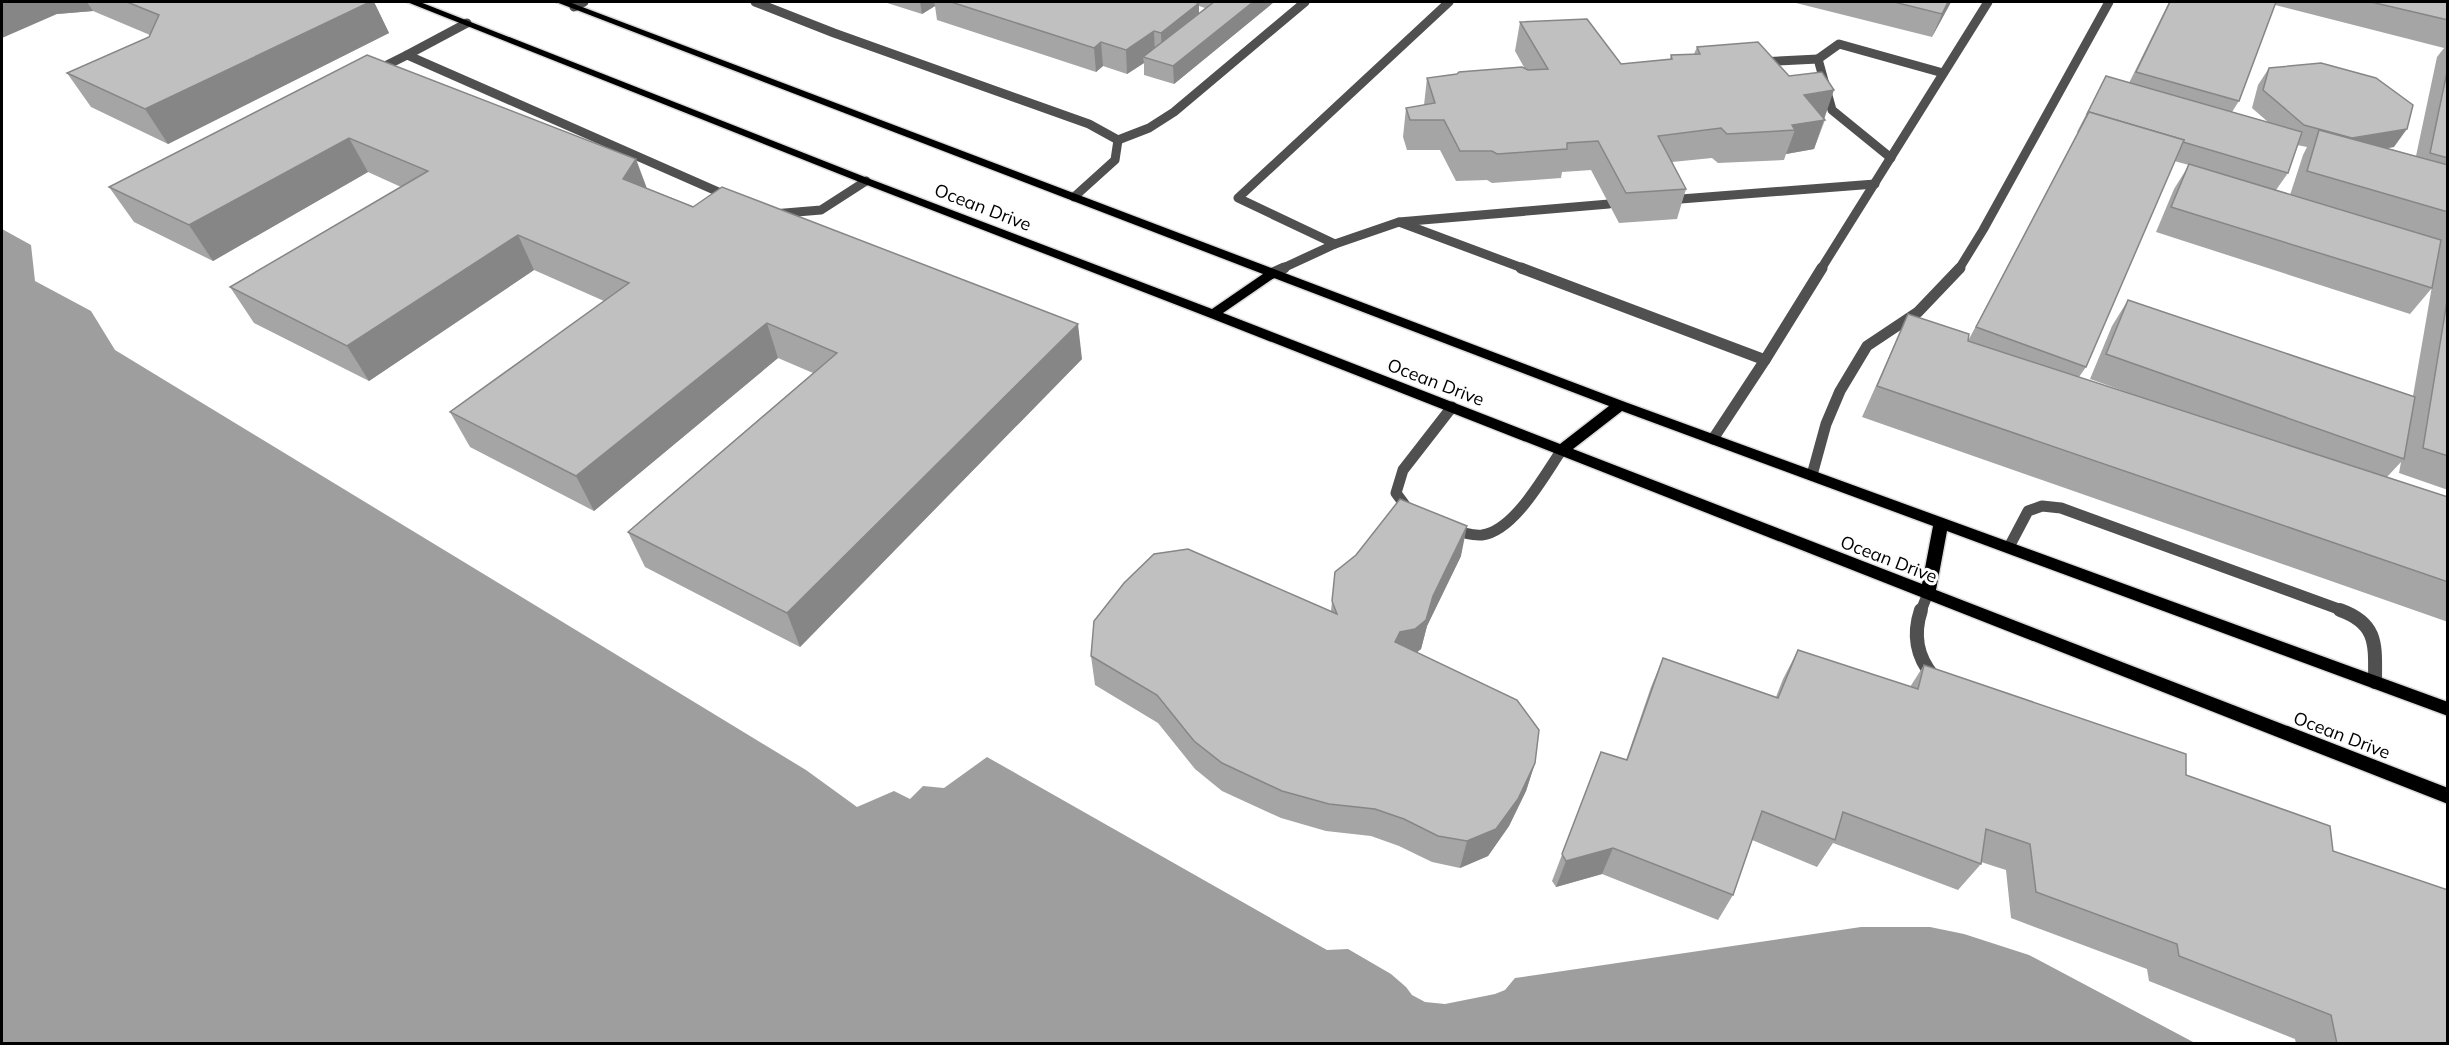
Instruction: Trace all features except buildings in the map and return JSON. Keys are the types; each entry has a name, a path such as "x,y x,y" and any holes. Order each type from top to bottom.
{"main road":[{"name":"Ocean Drive","path":"418,2 866,181 1214,314 2448,796"},
{"path":"573,3 1620,405 2448,709"},
{"path":"1214,314 1273,273"},
{"path":"1561,451 1620,405"},
{"path":"1928,593 1941,523"}],"lane":[{"path":"755,2 834,33 1089,124 1118,140"},
{"path":"1118,140 1149,128 1174,112 1305,2"},
{"path":"1335,244 1238,198 1449,2"},
{"path":"1713,439 1765,360 1988,2"},
{"path":"1812,475 1826,424 1840,391 1867,346 1918,312 1959,269 2000,200 2109,2"},
{"path":"364,76 467,23"},
{"path":"1749,63 1818,59 1839,44 1943,73"},
{"path":"406,56 738,201"},
{"path":"1818,59 1832,110 1891,158"},
{"path":"1074,197 1115,160 1118,140"},
{"path":"759,210 770,215 821,210 866,181"},
{"path":"1668,200 1875,184"},
{"path":"1273,273 1335,244 1399,222 1609,204"},
{"path":"1399,222 1765,360"},
{"path":"1418,518 1405,508 1396,493 1402,470 1452,407"},
{"path":"1438,524 1469,535 1484,535 1498,531 1516,512 1561,451"},
{"path":"2009,547 2028,511 2042,506 2061,508 2349,613 2369,629 2375,642 2375,682"},
{"path":"1928,593 1917,622 1918,656 1929,672 1942,683"}],"shaded area":[{"path":"2,229 31,245 35,281 91,311 115,350 806,770 857,807 894,791 910,799 923,786 944,788 987,757 1327,950 1348,949 1391,974 1412,995 1425,1002 1445,1004 1495,994 1505,990 1515,978 1861,927 1930,927 1964,934 2029,955 2195,1043 2,1043"}]}
